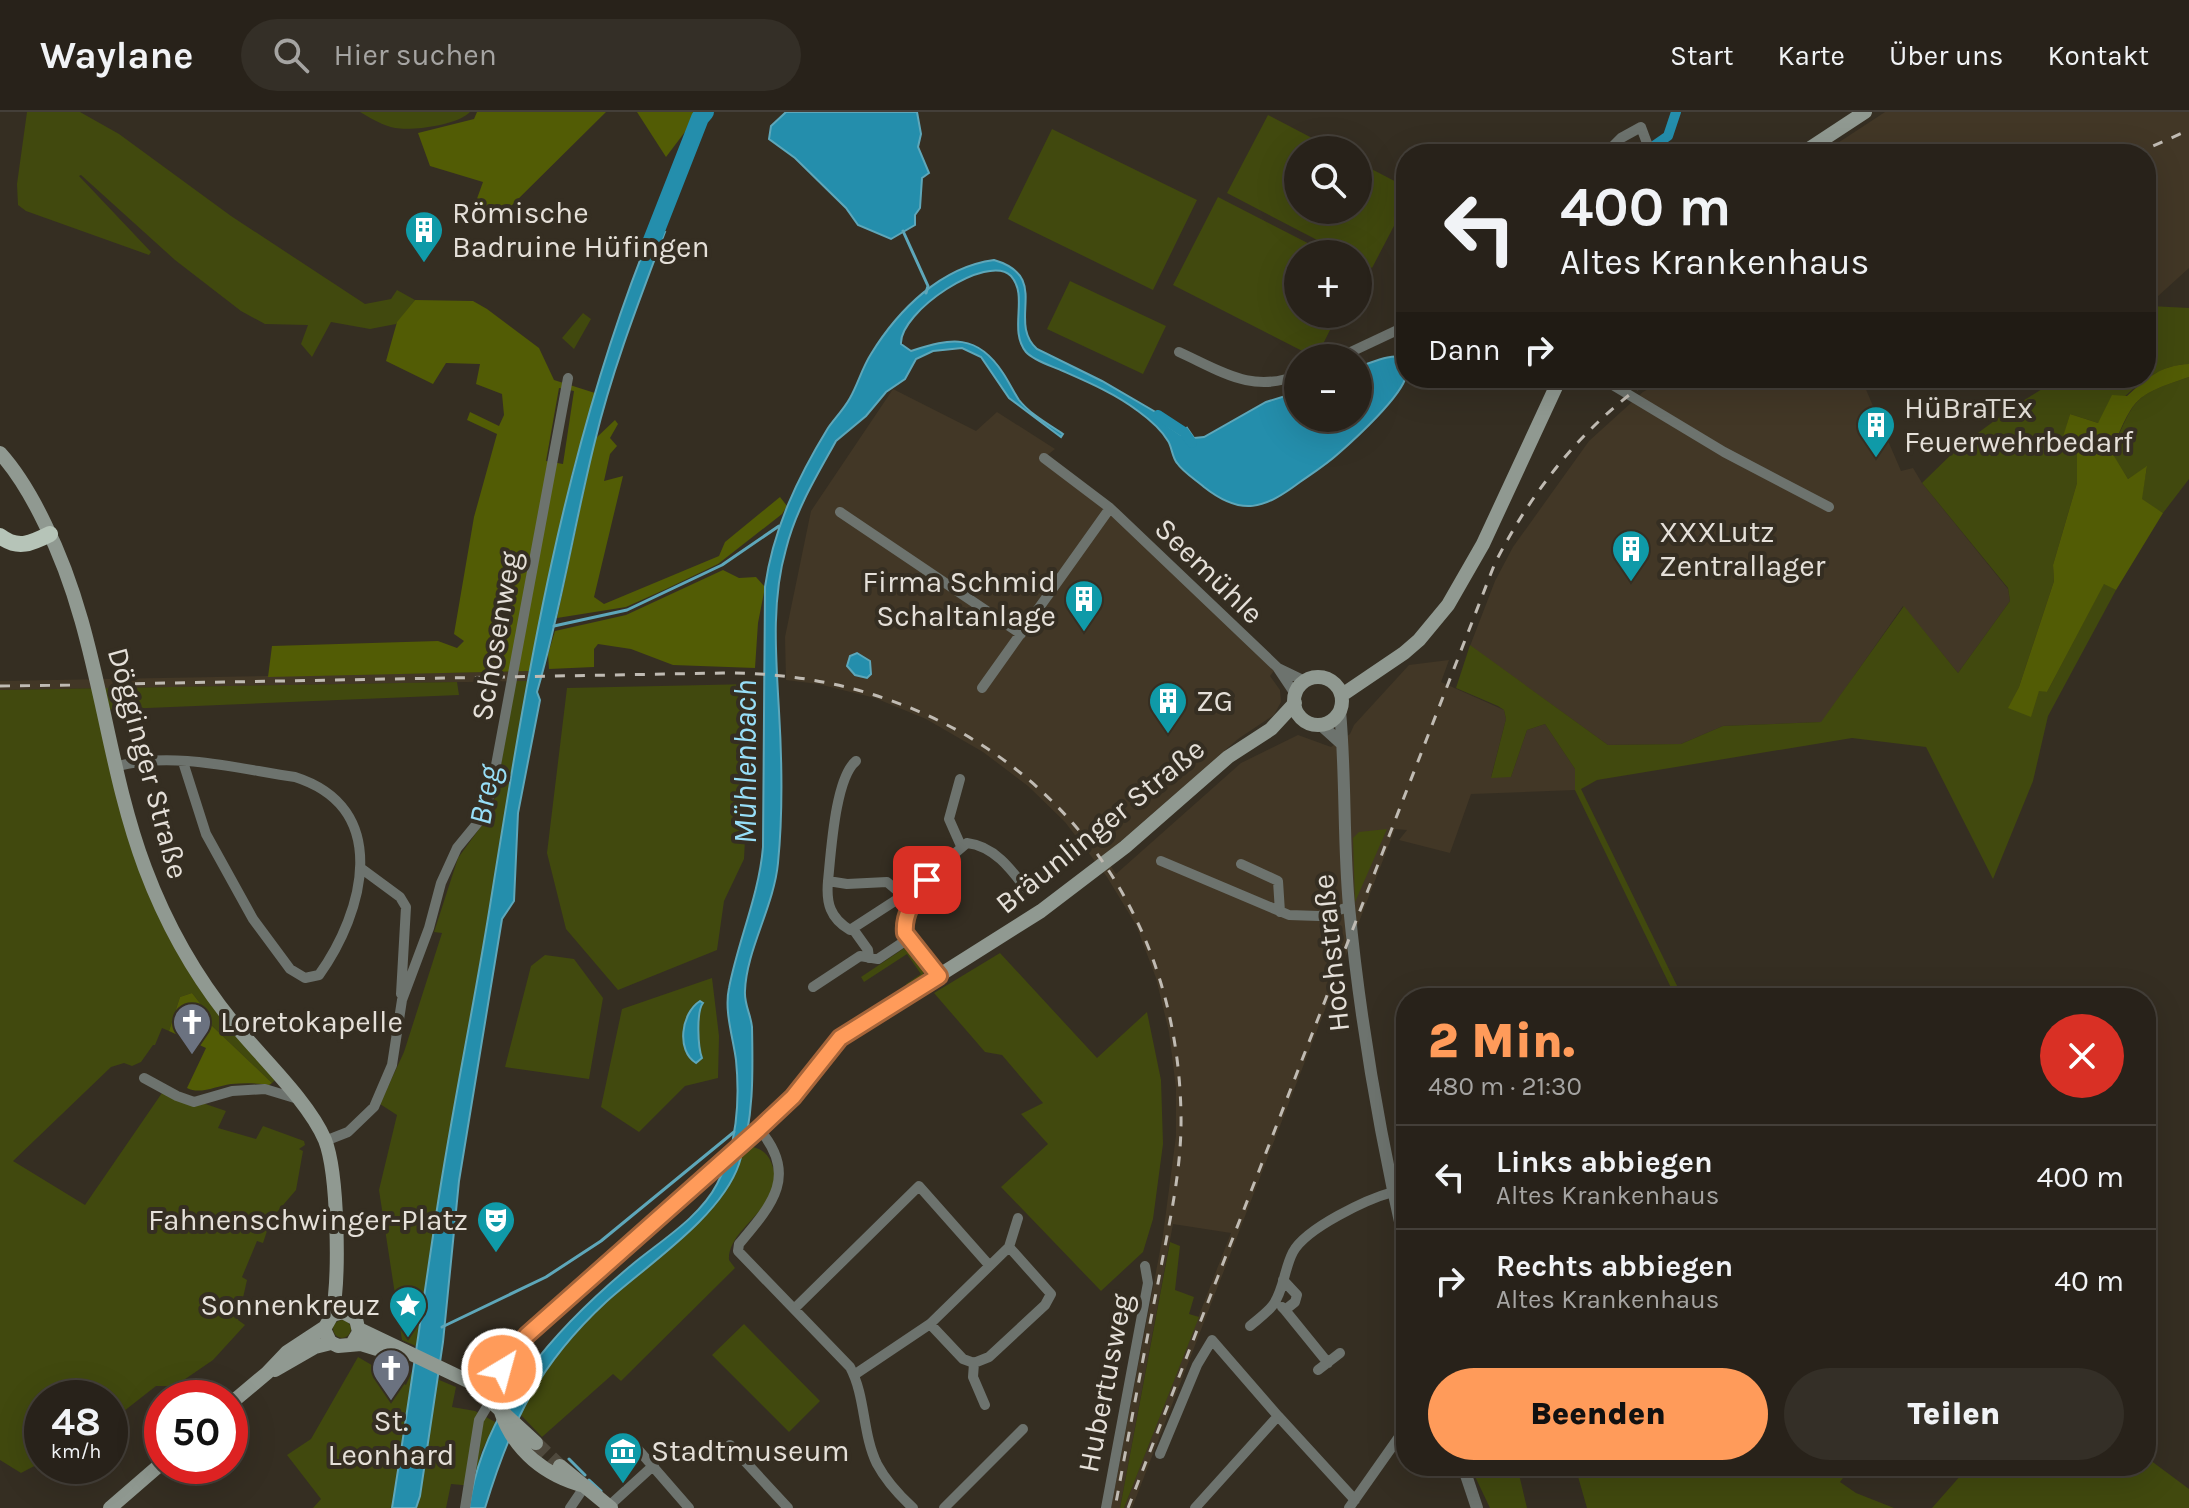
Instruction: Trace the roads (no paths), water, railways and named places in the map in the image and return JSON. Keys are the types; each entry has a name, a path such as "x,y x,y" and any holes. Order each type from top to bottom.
{"highway":[{"path":"0,536 18,545 50,534"}],"main road":[{"path":"1816,144 1865,112"},
{"path":"1339,696 1319,677 1298,693 1303,719 1321,725 1332,720 1339,696 1419,640 1461,587 1555,388"},
{"name":"Dögginger Straße","path":"0,453 32,497 61,556 80,611 145,867 185,952 232,1022 298,1099 325,1141 333,1187 337,1271 328,1321"},
{"name":"Bräunlinger Straße","path":"1271,729 1298,693"},
{"name":"Bräunlinger Straße","path":"488,1399 486,1364 527,1335 716,1169 793,1097 840,1038 1041,911 1114,855 1228,757 1271,729 1303,719"},
{"name":"Dögginger Straße","path":"337,1271 350,1314"},
{"path":"248,1389 287,1352 339,1312 350,1314 358,1323 359,1329 352,1344"},
{"path":"328,1321 325,1334 331,1343"},
{"path":"359,1329 454,1374 488,1399 505,1424 526,1438 529,1457 552,1475 585,1486"},
{"path":"267,1373 322,1344 331,1343 343,1347 352,1344 371,1347 400,1357 415,1357"},
{"path":"560,1466 610,1507"},
{"path":"110,1508 144,1479"}],"street":[{"path":"1615,144 1641,127 1647,144"},
{"path":"1368,344 1396,331"},
{"path":"1179,352 1247,381 1276,384 1284,381"},
{"name":"Schosenweg","path":"325,1141 348,1132 374,1107 392,1065 402,1000 429,928 441,883 457,848 480,820 491,792 568,378"},
{"path":"1618,388 1724,452 1829,507"},
{"name":"Seemühle","path":"1044,458 1110,508 1277,667 1298,693"},
{"path":"982,688 1110,508"},
{"path":"840,512 1021,634"},
{"name":"Hochstraße","path":"1339,696 1349,907 1362,1011 1396,1203"},
{"path":"1321,725 1342,744"},
{"path":"856,761 846,772 836,814 826,899 831,912 845,927 853,929 868,950 869,958"},
{"path":"118,766 143,762 183,762 280,775 307,781 339,803 352,823 360,845 362,869 342,938 319,975 305,978 290,969 253,919 206,834 183,762"},
{"path":"960,779 949,819 961,846"},
{"path":"853,929 908,899 961,846 975,844 995,854 1026,889"},
{"path":"1161,861 1280,912 1305,917 1349,907"},
{"path":"1241,864 1278,881 1280,912"},
{"path":"362,869 400,897 406,907 402,1000"},
{"path":"828,881 847,884 887,882 908,899"},
{"path":"908,899 904,925 908,939 939,976"},
{"path":"813,987 860,956 878,959 908,939"},
{"path":"144,1078 194,1102 232,1091 265,1089 298,1099"},
{"path":"759,1129 779,1159 781,1172 768,1208 739,1244 738,1251 843,1359 854,1375 876,1462 891,1485 913,1508"},
{"path":"795,1308 919,1186 989,1265"},
{"path":"1250,1326 1276,1300 1292,1255 1305,1237 1377,1197 1393,1192"},
{"path":"854,1375 930,1324 1009,1247 1018,1218"},
{"path":"930,1324 963,1359 974,1363 989,1357 1050,1299 1048,1288 1009,1247"},
{"name":"Hubertusweg","path":"1106,1508 1148,1283 1145,1266"},
{"path":"1283,1280 1297,1295 1295,1302 1285,1310"},
{"path":"1276,1300 1323,1366 1340,1353"},
{"path":"1160,1454 1197,1365 1212,1340 1352,1504 1396,1441"},
{"path":"974,1363 973,1377 985,1405"},
{"path":"465,1508 479,1420 488,1399"},
{"path":"1195,1508 1278,1416"},
{"path":"944,1508 1023,1429"},
{"path":"629,1439 689,1508"},
{"path":"730,1445 788,1508"},
{"path":"610,1507 654,1465"},
{"path":"1465,1476 1476,1508"},
{"path":"570,1508 585,1486"}],"water":[{"path":"786,112 917,112 921,134 918,147 929,173 922,178 920,208 915,215 915,225 891,239 858,225 846,208 795,158 769,139 771,126"},
{"path":"652,230 665,232 609,388 537,692 540,700 518,813 514,901 502,919 459,1181 443,1342 420,1496 416,1508 392,1508 443,1172 533,652 571,480 594,396"},
{"path":"994,260 1011,268 1021,277 1025,288 1025,326 1037,349 1102,381 1171,421 1168,426 1181,435 1187,428 1194,438 1204,437 1266,402 1284,396 1284,432 1362,432 1330,461 1275,498 1253,506 1230,503 1186,473 1175,461 1162,432 1129,405 1092,384 1038,361 1026,352 1019,334 1018,293 1011,276 1000,271 984,272 966,279 947,289 914,316 904,331 901,344 911,351 939,343 973,345 993,360 1023,405 1063,434 1061,437 1009,398 981,357 962,348 933,351 916,359 905,379 886,392 866,416 836,441 799,510 778,589 780,844 771,896 747,976 745,996 752,1027 752,1079 748,1130 739,1164 730,1184 700,1221 606,1302 562,1348 517,1421 485,1508 469,1508 477,1471 490,1436 507,1402 528,1371 552,1341 606,1287 701,1207 724,1170 736,1124 738,1091 728,997 763,847 765,587 774,545 788,504 807,465 850,398 868,359 908,307 956,271"},
{"path":"1396,357 1396,388 1400,388 1372,421 1372,362"},
{"path":"857,653 870,661 871,674 867,678 855,675 847,666 850,656"},
{"path":"700,1001 703,1003 698,1030 702,1058 696,1063 686,1050 683,1032 689,1014"}],"waterway":[{"name":"Breg","path":"647,253 705,112"},
{"path":"1656,144 1668,136 1676,112"},
{"name":"Mühlenbach","path":"903,231 928,286 926,293"},
{"path":"1158,415 1184,432 1192,443"},
{"path":"554,626 627,610 722,565 779,526"},
{"path":"442,1327 546,1277 601,1241 734,1132"},
{"path":"569,1459 585,1475"},
{"path":"589,1480 601,1491"}],"tunnel":[{"path":"536,1443 560,1466"}],"railway":[{"path":"2156,145 2189,130"},
{"path":"1128,1508 1495,563 1526,510 1562,461 1604,417 1639,388"},
{"path":"115,684 723,673 816,681 902,705 980,744 1047,796 1102,861 1144,936 1171,1022 1181,1115 1174,1200 1115,1508"},
{"path":"0,686 80,685"}],"place":[{"name":"Römische Badruine Hüfingen","path":"424,264"},
{"name":"HüBraTEx Feuerwehrbedarf","path":"1876,459"},
{"name":"XXXLutz Zentrallager","path":"1631,583"},
{"name":"Firma Schmid Schaltanlage","path":"1084,633"},
{"name":"ZG","path":"1168,735"},
{"name":"Loretokapelle","path":"192,1056"},
{"name":"Fahnenschwinger-Platz","path":"496,1254"},
{"name":"Sonnenkreuz","path":"408,1339"},
{"name":"St. Leonhard","path":"391,1402"},
{"name":"Stadtmuseum","path":"623,1485"}]}
